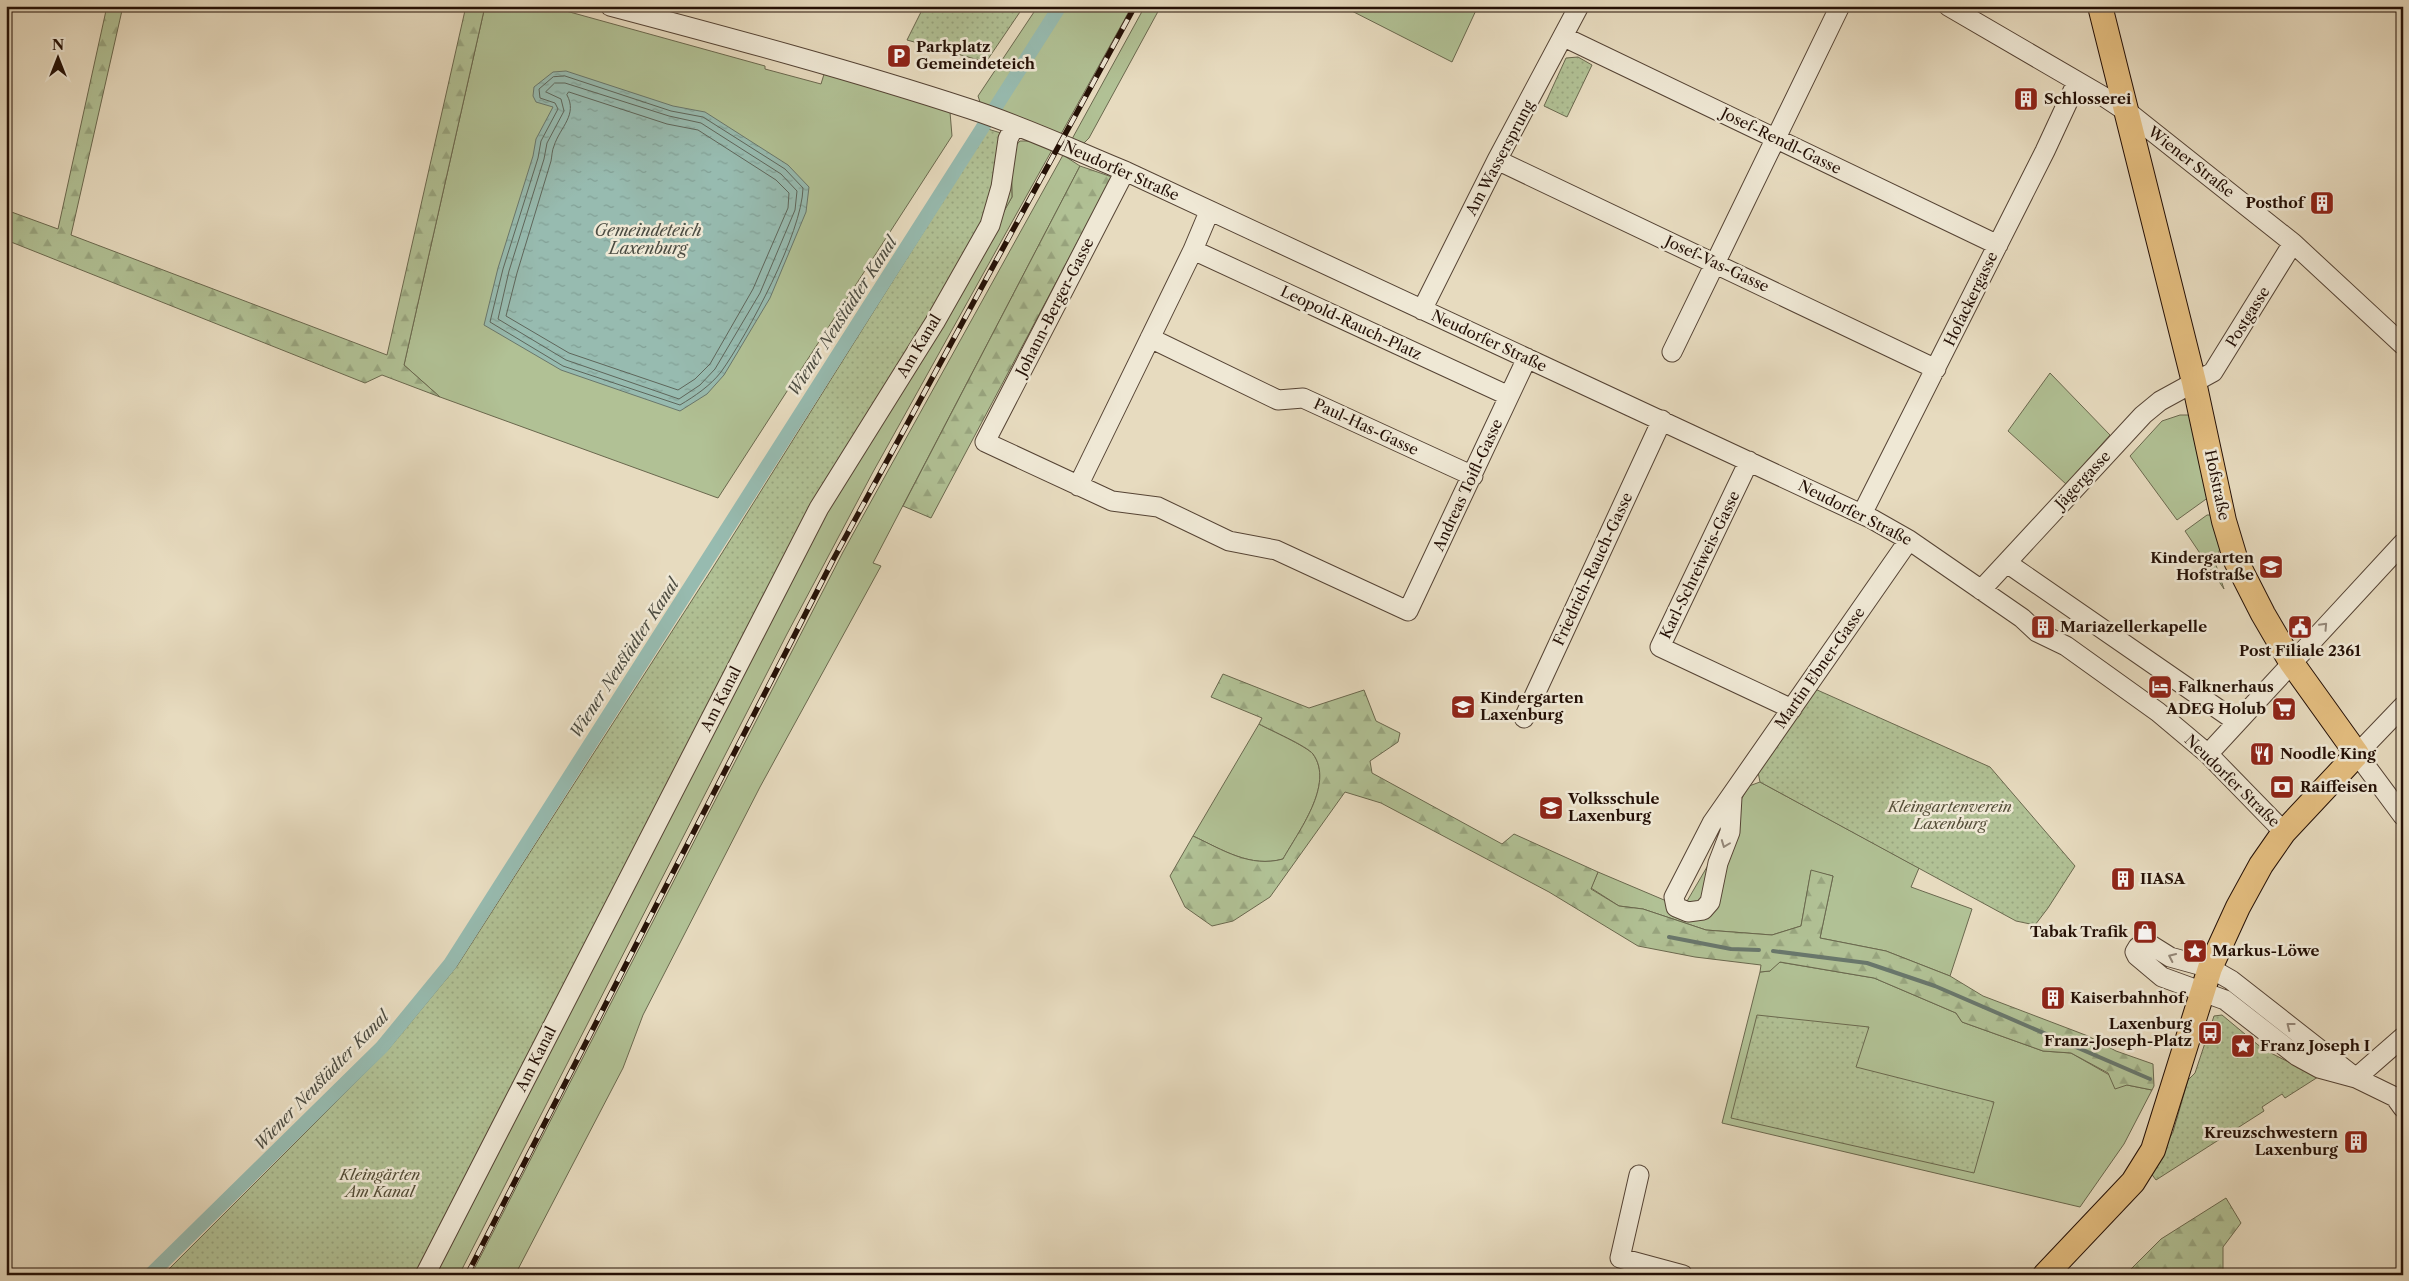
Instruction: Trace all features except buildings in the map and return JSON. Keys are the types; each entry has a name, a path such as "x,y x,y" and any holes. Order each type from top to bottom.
{"main road":[{"path":"2100,6 2126,112"},
{"name":"Hofstraße","path":"2126,112 2194,382 2224,522 2236,561 2262,614 2291,662 2357,754"},
{"path":"2045,1275 2134,1182 2153,1150 2210,968 2234,915 2261,865 2284,832 2357,754"}],"street":[{"name":"Neudorfer Straße","path":"610,6 812,59 980,113 1046,138 1125,172 1862,514 1909,540 2022,618 2037,632 2077,653 2158,712 2208,754 2284,832"},
{"name":"Am Wassersprung","path":"1422,310 1497,160 1579,6"},
{"path":"1672,352 1840,6"},
{"name":"Wiener Straße","path":"1948,6 2106,98 2126,112 2293,243 2403,345"},
{"name":"Josef-Rendl-Gasse","path":"1564,37 1998,245"},
{"name":"Hofackergasse","path":"1862,514 2045,151 2077,82"},
{"name":"Am Kanal","path":"425,1275 819,508 935,322 990,225 1000,195 1008,139 1006,124"},
{"name":"Josef-Vas-Gasse","path":"1497,160 1936,369"},
{"name":"Johann-Berger-Gasse","path":"1078,486 985,442 1125,172"},
{"path":"1078,486 1193,250 1209,212"},
{"name":"Postgasse","path":"2194,382 2213,372 2293,243"},
{"name":"Leopold-Rauch-Platz","path":"1193,250 1509,396"},
{"name":"Paul-Has-Gasse","path":"1150,338 1278,400 1304,398 1473,476"},
{"name":"Andreas Toifl-Gasse","path":"1078,486 1112,501 1158,507 1229,541 1276,550 1408,611 1527,358"},
{"name":"Jägergasse","path":"1981,590 2143,415 2160,401 2194,382"},
{"name":"Friedrich-Rauch-Gasse","path":"1524,718 1662,420"},
{"name":"Karl-Schreiweis-Gasse","path":"1750,461 1660,647 1792,709"},
{"name":"Martin Ebner-Gasse","path":"1732,796 1730,832 1718,863 1710,902 1703,910 1688,912 1676,907 1674,897 1712,822 1732,796 1909,540"},
{"path":"2208,754 2403,543"},
{"path":"2007,563 2237,722"},
{"path":"2357,754 2403,706"},
{"name":"Hofstraße","path":"2357,754 2403,816"},
{"path":"2356,1078 2231,980 2210,968 2170,957 2146,942 2138,947 2135,952 2155,973 2225,1000 2297,1056 2320,1068 2356,1078 2395,1097 2403,1108"},
{"path":"2356,1078 2403,1037"},
{"path":"1639,1175 1620,1258 1683,1275"}],"green space":[{"path":"107,6 123,6 71,235 387,355 466,6 485,6 404,365 440,397 382,375 365,383 6,240 6,210 58,229"},
{"path":"485,6 548,6 765,66 765,69 821,84 825,71 950,112 952,136 718,498 440,397 404,365"},
{"path":"924,6 1024,6 986,62 907,40"},
{"path":"1038,6 1132,6 1061,134 981,105 978,96"},
{"path":"1145,6 1161,6 1089,138 1083,144 1072,139"},
{"path":"1342,6 1478,6 1452,62"},
{"path":"1578,57 1592,65 1567,117 1544,106 1566,58"},
{"name":"Kleingärten Am Kanal","path":"988,129 1004,134 1011,151 1012,197 953,303 817,529 434,1275 163,1275 387,1051 457,966 712,569"},
{"path":"1020,141 1034,141 1052,150 873,472 787,634 459,1275 434,1275 817,529 1012,197 1011,151"},
{"path":"1063,155 1080,166 873,563 881,566 760,787 643,1015 623,1068 515,1275 471,1275 843,552"},
{"path":"1080,166 1112,177 931,518 903,506"},
{"path":"2050,373 2110,435 2066,484 2008,431"},
{"path":"2180,415 2193,415 2209,497 2177,520 2130,456 2162,421"},
{"path":"2207,515 2211,515 2221,543 2216,565 2224,589 2185,531"},
{"path":"1223,674 1309,708 1364,690 1376,721 1400,733 1398,742 1370,761 1372,773 1502,844 1514,834 1598,872 1591,889 1619,906 1643,909 1706,930 1772,935 1801,926 1811,870 1833,876 1820,938 1886,951 1950,976 1983,996 2088,1036 2116,1051 2153,1064 2154,1086 2152,1090 2127,1085 2115,1089 2108,1073 2071,1053 2043,1051 1962,1022 1956,1013 1874,978 1780,962 1770,971 1760,972 1761,965 1695,957 1638,946 1549,892 1381,803 1345,792 1270,897 1233,921 1212,926 1185,907 1170,876 1193,836 1226,852 1248,859 1271,861 1283,859 1312,808 1320,779 1319,766 1313,754 1259,724 1262,718 1211,697"},
{"name":"Kleingartenverein Laxenburg","path":"1815,689 1990,767 2075,866 2035,925 2016,921 1760,782 1758,772"},
{"path":"1259,724 1309,751 1313,754 1319,766 1320,779 1317,793 1305,822 1283,859 1271,861 1259,861 1237,856 1193,836"},
{"path":"1760,782 1919,868 1911,887 1972,909 1950,976 1886,951 1820,938 1833,876 1811,871 1801,926 1772,935 1706,930 1643,909 1619,906 1591,888 1598,872 1683,908 1721,843 1727,824 1749,786"},
{"path":"1779,962 1874,978 1956,1013 1962,1022 2043,1051 2071,1053 2127,1085 2152,1090 2124,1144 2080,1207 1722,1123 1760,972 1770,971"},
{"path":"1757,1015 1869,1027 1856,1067 1994,1102 1974,1173 1731,1118"},
{"path":"2222,1015 2263,1049 2318,1077 2285,1098 2282,1094 2262,1107 2264,1111 2156,1180 2150,1172 2173,1132 2188,1080 2195,1073 2214,1016"},
{"path":"2226,1198 2241,1223 2223,1247 2223,1275 2125,1275 2161,1239"}],"water":[{"name":"Gemeindeteich Laxenburg","path":"566,71 673,106 705,112 788,165 809,187 806,212 770,298 724,375 707,394 680,411 561,370 484,325 498,268 533,156 536,139 553,107 536,102 533,96 534,87 553,72"}],"waterway":[{"name":"Wiener Neustädter Kanal","path":"150,1275 382,1047 450,964 1060,6"},
{"path":"1669,937 1731,949 1759,950"},
{"path":"1773,951 1867,963 1935,986 2150,1079"}],"railway":[{"path":"467,1275 833,560 1135,6"}],"place":[{"name":"Parkplatz Gemeindeteich","path":"899,56"},
{"name":"Schlosserei","path":"2026,99"},
{"name":"Posthof","path":"2322,203"},
{"name":"Kindergarten Hofstraße","path":"2271,567"},
{"name":"Mariazellerkapelle","path":"2043,627"},
{"name":"Post Filiale 2361","path":"2300,627"},
{"name":"Falknerhaus","path":"2160,687"},
{"name":"Kindergarten Laxenburg","path":"1463,707"},
{"name":"ADEG Holub","path":"2284,709"},
{"name":"Noodle King","path":"2262,754"},
{"name":"Raiffeisen","path":"2282,787"},
{"name":"Volksschule Laxenburg","path":"1551,808"},
{"name":"IIASA","path":"2123,879"},
{"name":"Tabak Trafik","path":"2145,932"},
{"name":"Markus-Löwe","path":"2195,951"},
{"name":"Kaiserbahnhof","path":"2053,998"},
{"name":"Laxenburg Franz-Joseph-Platz","path":"2210,1033"},
{"name":"Franz Joseph I","path":"2243,1046"},
{"name":"Kreuzschwestern Laxenburg","path":"2356,1142"}]}
